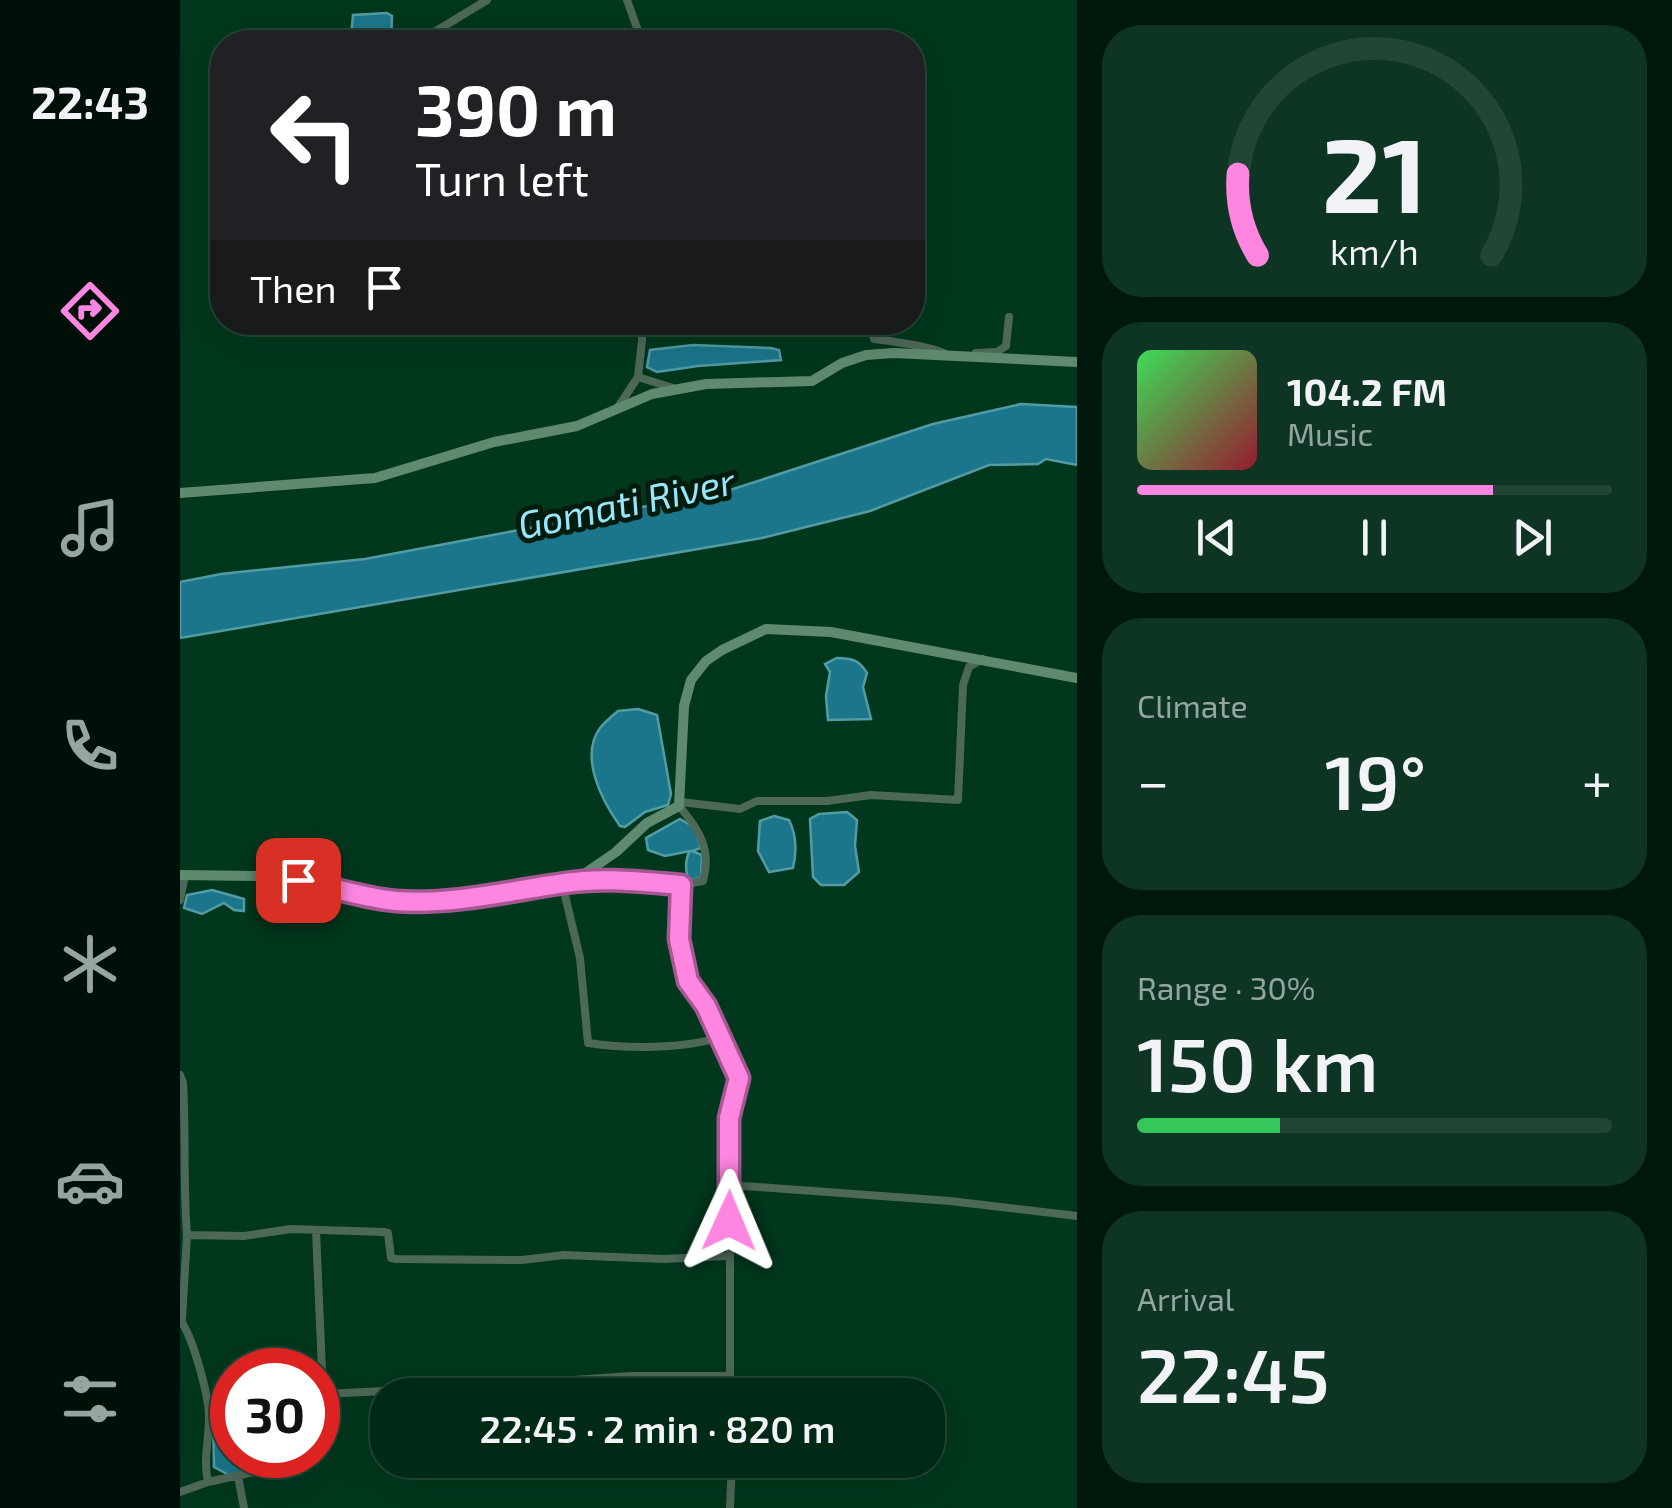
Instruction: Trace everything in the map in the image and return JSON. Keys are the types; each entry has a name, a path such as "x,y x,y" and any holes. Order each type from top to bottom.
{"main road":[{"path":"180,492 375,478 494,442 577,426 652,394 706,384 812,381 842,363 866,355 946,354 1077,362"},
{"path":"182,875 266,876 398,901 504,895 562,883 584,874 616,852 646,823 680,804 684,706 691,680 706,661 766,628 982,659 1077,678"}],"street":[{"path":"439,30 487,0"},
{"path":"627,0 638,30"},
{"path":"873,335 874,339 946,354 984,353 1002,350 1008,343 1010,317"},
{"path":"616,410 638,377 643,335"},
{"path":"638,377 677,389"},
{"path":"680,804 740,810 757,801 826,802 871,795 958,800 965,673 982,659"},
{"path":"680,804 702,836 706,870 703,881 681,885 607,880 562,883 580,958 588,1043 630,1046 722,1038"},
{"path":"180,900 182,875"},
{"path":"602,1378 729,1376 729,1118 739,1078 706,1006 688,981 679,939 681,885"},
{"path":"180,1075 187,1235 181,1319 209,1415 205,1468 208,1482"},
{"path":"730,1185 950,1201 1077,1216"},
{"path":"187,1235 244,1236 316,1230 388,1233 389,1254 396,1259 728,1256"},
{"path":"316,1230 319,1348"},
{"path":"340,1393 370,1392"},
{"path":"180,1492 228,1478"},
{"path":"238,1478 244,1508"},
{"path":"730,1508 731,1478"}],"water":[{"path":"387,13 392,16 391,30 352,30 353,15"},
{"path":"693,345 771,348 779,350 781,360 657,372 647,367 650,350"},
{"path":"1021,404 1077,407 1077,465 1046,459 1038,464 989,465 870,511 762,538 180,638 180,582 365,559 727,491 933,424"},
{"path":"837,658 855,661 867,673 863,687 871,719 828,720 830,672 825,664"},
{"path":"638,709 657,715 671,794 668,805 645,812 625,827 620,826 600,792 592,752 600,728 609,719 618,711"},
{"path":"847,812 857,820 859,872 844,885 821,885 813,877 810,819 819,814"},
{"path":"774,816 789,820 795,856 793,868 769,872 758,851 760,821"},
{"path":"680,819 694,827 701,848 692,851 702,855 701,878 689,880 686,862 690,851 665,856 648,850 646,838"},
{"path":"212,890 244,899 244,911 224,903 202,914 184,908 187,895"}],"route":[{"path":"298,880 398,901 504,895 562,883 607,880 681,885 679,939 688,981 706,1006 739,1078 729,1118 729,1221"}],"water label":[{"name":"Gomati River","path":"626,502"}]}
